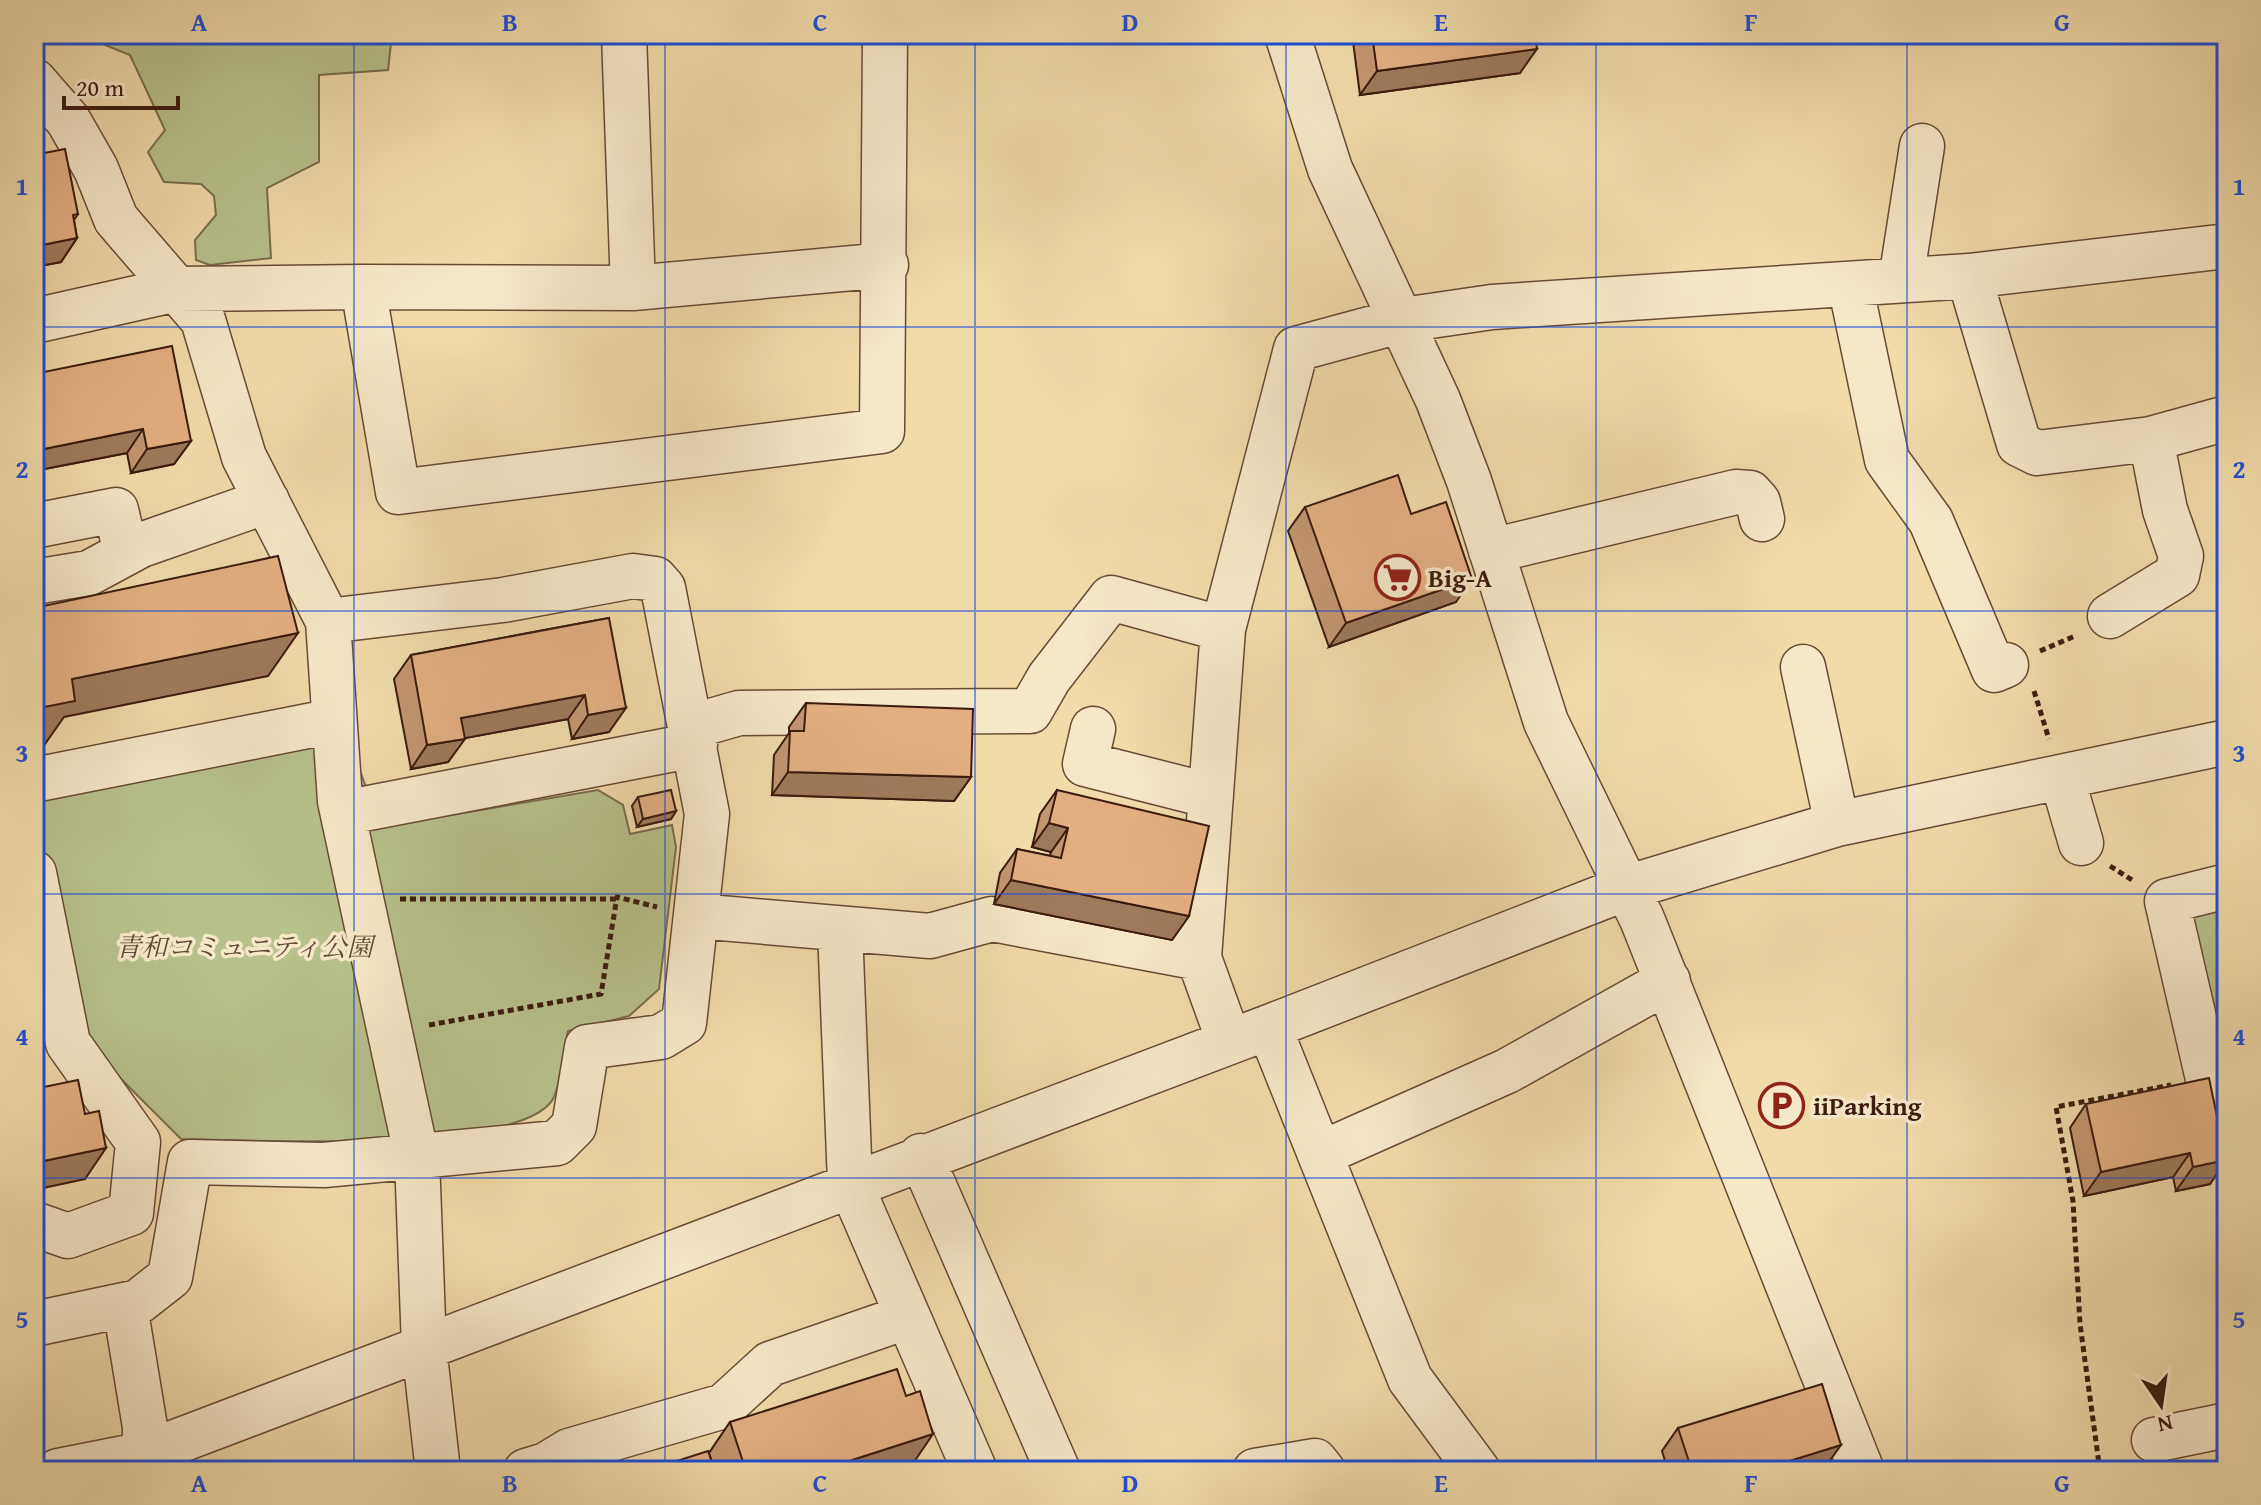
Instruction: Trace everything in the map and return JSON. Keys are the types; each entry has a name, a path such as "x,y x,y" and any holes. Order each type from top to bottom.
{"street":[{"path":"624,34 633,288"},
{"path":"363,287 398,492 882,431 886,265 885,34"},
{"path":"1287,34 1330,169 1444,413 1546,722 1668,981 1761,1223 1862,1471"},
{"path":"34,81 68,120 96,169 116,219 203,320 244,457 328,621 333,721 343,813 417,1158 424,1347 438,1471"},
{"path":"1901,280 1922,146"},
{"path":"1229,1041 1199,958 1223,629 1296,349 1403,320 1492,307 1969,276 2227,246"},
{"path":"34,321 177,289 633,288 886,265"},
{"path":"1969,276 2019,444 2037,453 2151,439 2227,418"},
{"path":"1850,284 1887,460 1931,521 1994,670 2015,662"},
{"path":"2110,616 2177,575 2181,556 2165,510 2151,439"},
{"path":"1491,551 1736,492 1750,493 1758,502 1762,519"},
{"path":"34,582 89,573 126,553 267,501"},
{"path":"34,526 116,510 126,553"},
{"path":"34,1324 138,1302 170,1277 190,1162 324,1165 557,1143 574,1126 587,1047 661,1037 684,1023 707,814 663,588 655,579 633,576 503,600 328,621"},
{"path":"343,813 692,736 739,713 1030,711 1049,678 1111,598 1223,629"},
{"path":"1803,667 1837,824"},
{"path":"34,780 333,721"},
{"path":"1093,729 1085,764 1211,796"},
{"path":"58,1471 144,1462 424,1347 921,1156 1269,1027 1626,888 1837,824 2227,742"},
{"path":"2062,778 2081,843"},
{"path":"34,873 68,1043 138,1142 186,1174"},
{"path":"2227,886 2167,901 2207,1078 2227,1132"},
{"path":"697,916 930,936 992,919 1199,958"},
{"path":"840,929 850,1183 975,1471"},
{"path":"1320,1154 1507,1071 1668,981"},
{"path":"1269,1027 1410,1379 1478,1471"},
{"path":"34,1224 68,1236 131,1213 138,1142"},
{"path":"921,1156 1058,1471"},
{"path":"125,1306 145,1427 144,1462"},
{"path":"526,1471 546,1465 569,1451 724,1406 770,1364 906,1317"},
{"path":"2154,1440 2227,1425"},
{"path":"1255,1471 1315,1461 1323,1471"}],"path":[{"path":"2062,778 2015,662 2108,622 2110,616"},
{"path":"2081,843 2086,852 2167,901"},
{"path":"390,1032 601,994 617,897 697,916"},
{"path":"361,899 623,899"},
{"path":"2100,1471 2080,1324 2073,1201 2056,1107 2207,1078"}],"green space":[{"path":"95,34 392,34 388,70 319,75 319,162 267,188 271,258 210,265 196,260 195,240 216,215 214,196 201,184 164,182 148,152 165,130 130,55 100,43"},
{"name":"青和コミュニティ公園","path":"346,731 380,827 598,790 623,805 630,834 672,825 676,847 659,989 629,1016 568,1031 554,1096 551,1102 526,1119 486,1130 434,1137 318,1141 181,1139 76,1034 34,816 34,788"},
{"path":"2227,901 2227,1060 2218,1065 2189,916"}],"building":[{"path":"1372,34 1535,34 1537,49 1377,71"},
{"path":"65,149 78,214 73,215 77,238 37,246 34,229 34,155"},
{"path":"172,346 191,441 147,449 143,429 34,451 34,374"},
{"path":"1398,475 1411,514 1446,502 1472,579 1346,623 1305,507"},
{"path":"278,556 298,633 72,679 75,701 34,709 34,608"},
{"path":"609,618 626,708 588,715 585,695 461,718 465,739 427,745 411,655"},
{"path":"806,703 973,709 971,777 788,772 790,731 804,731"},
{"path":"671,790 676,811 643,819 638,797"},
{"path":"1057,790 1209,826 1189,916 1011,880 1017,849 1061,858 1068,828 1049,823"},
{"path":"34,979 41,1015 34,1016"},
{"path":"2209,1078 2226,1160 2193,1167 2190,1153 2101,1172 2086,1104"},
{"path":"78,1080 85,1114 99,1111 106,1148 34,1163 34,1089"},
{"path":"897,1369 906,1396 920,1391 933,1434 818,1471 746,1471 730,1422"},
{"path":"1822,1384 1841,1445 1757,1471 1692,1471 1678,1428"},
{"path":"708,1451 715,1471 646,1471"}],"place":[{"name":"Big-A","path":"1397,577"},
{"name":"iiParking","path":"1782,1105"}]}
